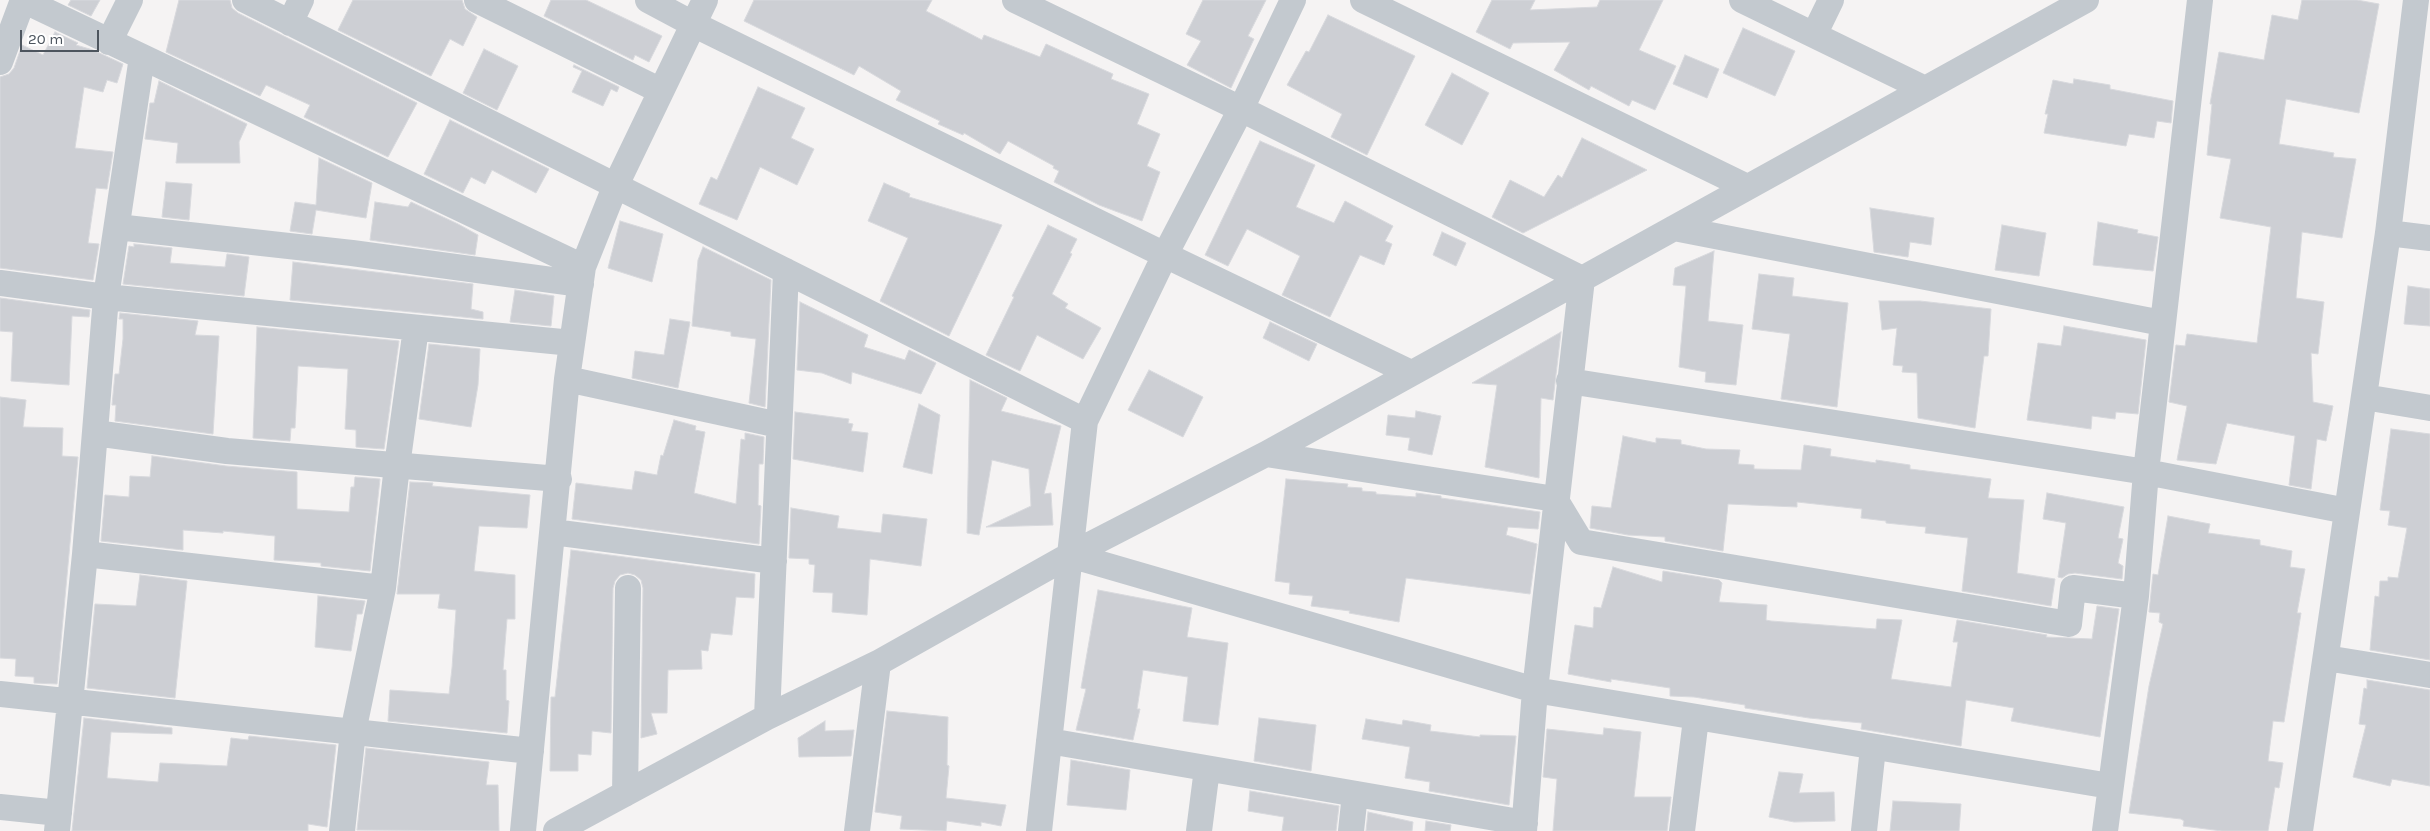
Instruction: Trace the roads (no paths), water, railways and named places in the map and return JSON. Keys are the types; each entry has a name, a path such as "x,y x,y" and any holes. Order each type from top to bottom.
{"street":[{"path":"0,62 23,0 142,57 582,276"},
{"path":"109,42 130,0"},
{"path":"245,0 296,11 615,187 1085,421"},
{"path":"477,0 661,91"},
{"path":"648,0 693,24 1165,255 1411,373"},
{"path":"523,831 554,532 567,379 582,276 615,187 705,0"},
{"path":"1015,0 1241,109 1582,279"},
{"path":"1039,831 1085,421 1165,255 1241,109 1294,0"},
{"path":"1363,0 1746,187"},
{"path":"1742,0 1925,89"},
{"path":"1814,35 1832,0"},
{"path":"2105,831 2136,596 2146,472 2162,323 2200,0"},
{"path":"2300,831 2388,233 2416,0"},
{"path":"556,831 767,717 878,663 1070,555 1266,454 1925,89 2080,1"},
{"path":"0,806 58,822 85,554 106,297 142,57"},
{"path":"117,227 582,276"},
{"path":"1674,228 2162,323"},
{"path":"2388,233 2430,238"},
{"path":"767,717 786,271"},
{"path":"1049,741 1355,794 1525,827 1535,690 1582,279"},
{"path":"0,283 106,297 572,343"},
{"path":"342,831 353,732 383,588 416,328"},
{"path":"567,379 779,425"},
{"path":"1570,381 2146,472 2347,511"},
{"path":"2364,397 2430,408"},
{"path":"96,433 227,451 558,479"},
{"path":"1266,454 1556,499"},
{"path":"1556,499 1581,542 2020,616 2069,624 2073,588 2136,596"},
{"path":"554,532 774,560"},
{"path":"85,554 383,588"},
{"path":"1070,555 1535,690 1696,719 2110,786"},
{"path":"625,794 628,588"},
{"path":"2326,658 2430,675"},
{"path":"857,831 878,663"},
{"path":"0,694 531,751"},
{"path":"1682,831 1696,719"},
{"path":"1864,831 1873,748"},
{"path":"1199,831 1207,769"},
{"path":"1351,831 1355,794"}]}
